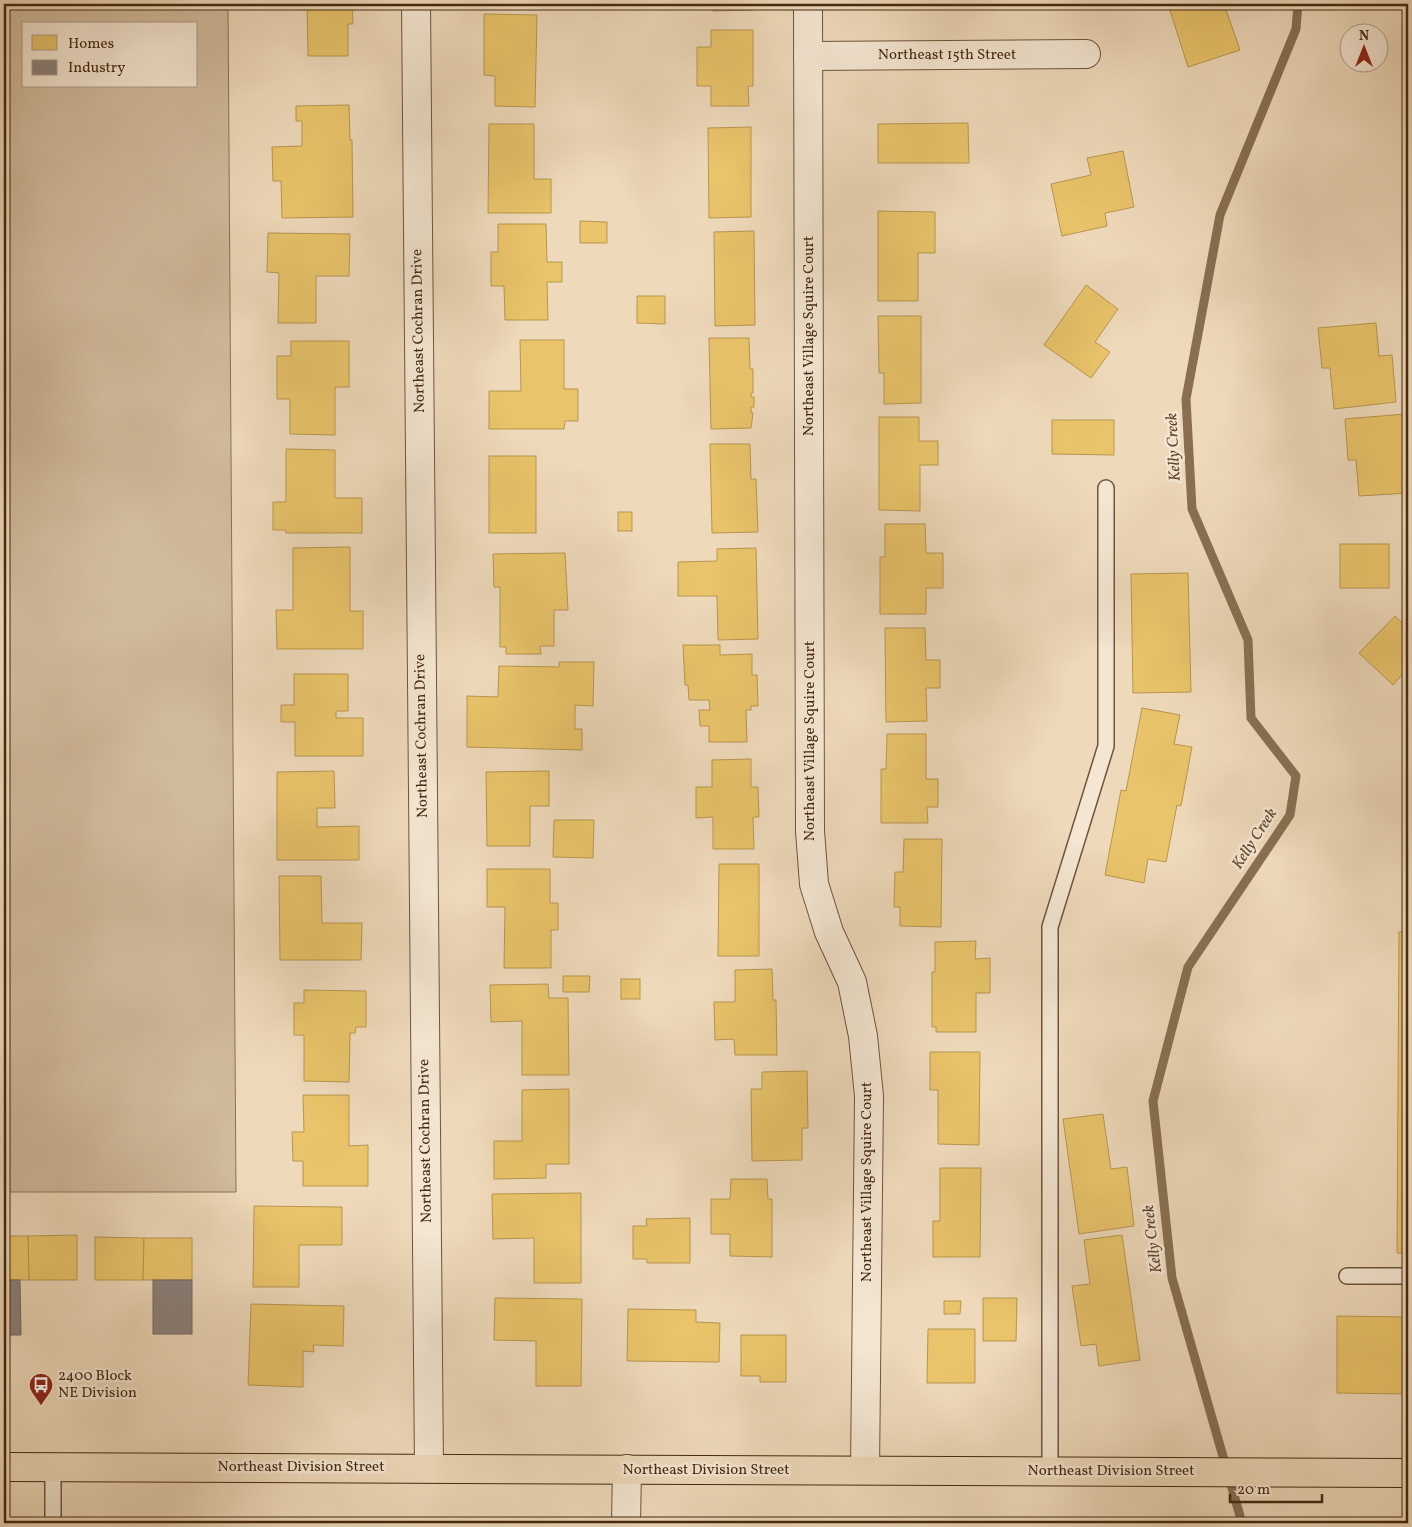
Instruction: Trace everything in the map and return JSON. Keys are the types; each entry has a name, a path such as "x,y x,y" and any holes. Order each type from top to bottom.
{"main road":[{"name":"Northeast Division Street","path":"4,1467 1408,1473"}],"street":[{"name":"Northeast Cochran Drive","path":"416,4 429,1468"},
{"name":"Northeast Village Squire Court","path":"808,4 810,830 814,884 829,932 852,982 863,1036 869,1096 865,1470"},
{"name":"Northeast 15th Street","path":"808,56 1086,54"},
{"path":"626,1523 627,1469"}],"lane":[{"path":"1050,1471 1050,927 1106,746 1106,488"},
{"path":"1347,1276 1408,1276"},
{"path":"53,1467 53,1523"}],"shaded area":[{"path":"4,4 228,4 236,1192 4,1192"}],"building: Homes":[{"path":"307,4 352,4 353,24 348,24 348,56 308,56"},
{"path":"713,4 753,4 753,10 713,11"},
{"path":"1168,4 1224,4 1240,50 1188,67"},
{"path":"484,14 537,15 535,107 495,106 495,76 484,75"},
{"path":"711,30 753,30 753,86 748,86 749,106 711,106 711,86 697,86 697,47 711,47"},
{"path":"349,105 350,140 352,140 353,217 282,218 281,181 273,181 272,147 302,146 302,121 296,121 296,106"},
{"path":"968,123 969,163 878,163 878,124"},
{"path":"489,124 534,124 534,179 551,179 551,213 488,213"},
{"path":"751,127 751,217 709,218 708,128"},
{"path":"1123,151 1134,207 1105,213 1107,226 1062,236 1051,184 1091,175 1087,158"},
{"path":"878,211 935,212 935,253 918,253 918,301 878,301"},
{"path":"580,221 607,222 607,243 580,243"},
{"path":"498,224 546,224 547,262 562,262 562,282 547,282 548,320 505,320 504,286 491,286 491,252 498,252"},
{"path":"754,231 755,325 715,326 714,232"},
{"path":"268,233 350,234 349,276 316,276 316,323 278,323 279,273 267,272"},
{"path":"1086,285 1118,309 1095,342 1110,352 1091,378 1044,345"},
{"path":"637,296 665,296 665,324 637,323"},
{"path":"878,316 921,316 921,403 884,404 884,373 879,373"},
{"path":"1376,323 1379,356 1392,355 1396,402 1334,409 1330,368 1322,368 1318,328"},
{"path":"709,338 749,338 750,369 753,369 753,393 751,393 751,397 754,397 754,407 751,407 751,413 753,413 751,428 711,429"},
{"path":"520,340 564,340 564,389 578,389 578,421 565,421 564,429 489,429 489,391 521,391"},
{"path":"291,341 349,341 349,387 335,387 335,435 290,434 290,399 277,399 277,356 291,356"},
{"path":"1405,414 1408,451 1408,493 1359,496 1356,460 1348,460 1345,419"},
{"path":"879,417 919,417 919,441 938,441 938,465 920,465 920,511 879,510"},
{"path":"1052,420 1114,420 1114,455 1052,454"},
{"path":"710,444 750,444 751,479 756,479 758,532 712,533"},
{"path":"286,449 335,450 335,498 362,498 362,533 286,533 286,530 273,530 273,502 286,502"},
{"path":"489,456 536,456 536,533 489,533"},
{"path":"618,512 632,512 632,531 618,531"},
{"path":"885,524 925,524 926,553 943,553 943,588 926,588 926,614 880,614 880,557 885,557"},
{"path":"1340,544 1389,544 1389,588 1340,588"},
{"path":"350,547 350,611 363,611 363,649 277,649 276,610 293,610 293,548"},
{"path":"756,548 758,639 718,640 717,596 678,596 678,562 717,561 717,549"},
{"path":"565,553 568,610 554,610 554,646 540,646 541,654 506,654 506,647 500,647 500,587 494,587 493,554"},
{"path":"1188,573 1191,692 1133,693 1131,574"},
{"path":"1395,616 1408,629 1408,670 1393,685 1359,653"},
{"path":"885,628 925,628 926,660 940,660 940,688 926,688 927,721 886,722"},
{"path":"683,645 720,645 720,655 752,654 752,675 757,675 758,706 751,706 751,710 746,710 747,742 709,742 709,726 700,726 699,710 710,710 709,700 689,700 688,685 685,685"},
{"path":"559,662 594,662 593,706 575,705 575,729 582,729 582,750 467,747 467,696 498,697 499,666 559,667"},
{"path":"294,674 348,674 348,711 336,711 336,718 363,718 363,756 295,756 295,722 281,722 281,705 294,705"},
{"path":"1142,708 1180,715 1174,744 1192,747 1181,806 1177,805 1166,862 1148,859 1144,883 1105,875 1121,790 1126,791"},
{"path":"887,734 926,734 926,779 938,779 938,807 927,807 928,823 881,823 881,769 886,769"},
{"path":"751,759 751,787 758,787 759,817 753,817 754,849 713,849 713,817 696,818 696,787 712,787 712,760"},
{"path":"334,771 335,808 317,808 317,827 359,826 359,860 277,860 277,772"},
{"path":"549,771 549,806 530,806 530,846 487,846 486,772"},
{"path":"554,820 594,820 593,858 553,857"},
{"path":"904,839 942,839 941,927 900,926 900,907 894,907 895,872 903,872"},
{"path":"719,864 759,864 759,956 718,956"},
{"path":"487,869 550,869 550,903 558,903 558,930 551,930 551,968 504,968 505,907 487,907"},
{"path":"279,876 321,876 322,923 362,923 361,960 280,960"},
{"path":"1399,932 1408,932 1408,1253 1397,1253"},
{"path":"976,941 975,959 990,958 990,993 976,993 976,1032 936,1032 936,1027 932,1027 932,972 935,972 935,942"},
{"path":"772,969 773,1000 776,1000 777,1055 735,1055 734,1039 715,1040 714,1002 735,1002 735,970"},
{"path":"563,976 590,976 589,992 563,992"},
{"path":"621,979 640,979 640,999 621,999"},
{"path":"548,984 549,998 568,998 569,1075 522,1075 522,1021 491,1022 490,985"},
{"path":"304,990 366,991 366,1027 356,1027 355,1033 350,1033 349,1082 304,1081 304,1035 294,1035 294,1003 304,1003"},
{"path":"930,1052 980,1052 979,1145 938,1144 938,1090 930,1090"},
{"path":"807,1071 808,1128 802,1128 802,1160 752,1161 751,1089 762,1089 762,1072"},
{"path":"569,1089 569,1164 546,1164 546,1178 494,1179 494,1141 522,1141 522,1090"},
{"path":"303,1095 349,1095 349,1146 368,1145 368,1186 303,1186 303,1161 293,1161 292,1132 304,1132"},
{"path":"1103,1114 1111,1169 1127,1167 1134,1226 1079,1234 1063,1119"},
{"path":"940,1168 981,1168 980,1257 933,1257 933,1221 940,1221"},
{"path":"731,1179 767,1179 768,1199 772,1199 772,1257 730,1256 730,1234 711,1234 711,1199 730,1199"},
{"path":"581,1193 581,1283 534,1283 534,1238 493,1239 492,1194"},
{"path":"254,1206 342,1207 342,1245 299,1245 299,1287 253,1287"},
{"path":"690,1218 690,1263 647,1263 647,1259 633,1259 633,1226 647,1226 646,1219"},
{"path":"77,1235 77,1280 29,1280 28,1236"},
{"path":"1122,1235 1140,1360 1099,1366 1096,1344 1081,1346 1072,1286 1090,1284 1084,1240"},
{"path":"4,1236 28,1236 29,1280 4,1280"},
{"path":"95,1237 144,1238 143,1280 95,1280"},
{"path":"144,1238 192,1238 192,1280 143,1280"},
{"path":"495,1298 582,1299 581,1386 536,1386 536,1341 494,1340"},
{"path":"983,1298 1017,1298 1016,1341 983,1341"},
{"path":"944,1301 961,1301 960,1314 944,1314"},
{"path":"251,1304 344,1306 343,1346 313,1345 314,1352 303,1351 303,1387 248,1385"},
{"path":"628,1309 696,1310 696,1322 720,1323 719,1362 627,1361"},
{"path":"1337,1316 1408,1317 1408,1394 1337,1393"},
{"path":"928,1329 975,1329 975,1383 927,1383"},
{"path":"741,1335 786,1335 786,1382 760,1382 760,1376 741,1376"}],"building: Industry":[{"path":"4,1280 20,1280 21,1335 4,1335"},
{"path":"153,1280 192,1280 192,1334 153,1334"}],"waterway":[{"name":"Kelly Creek","path":"1242,1523 1172,1278 1153,1101 1188,967 1290,815 1296,776 1251,718 1248,640 1192,509 1186,399 1220,215 1296,29 1298,4"}],"place":[{"name":"2400 Block NE Division","path":"41,1406"}]}
